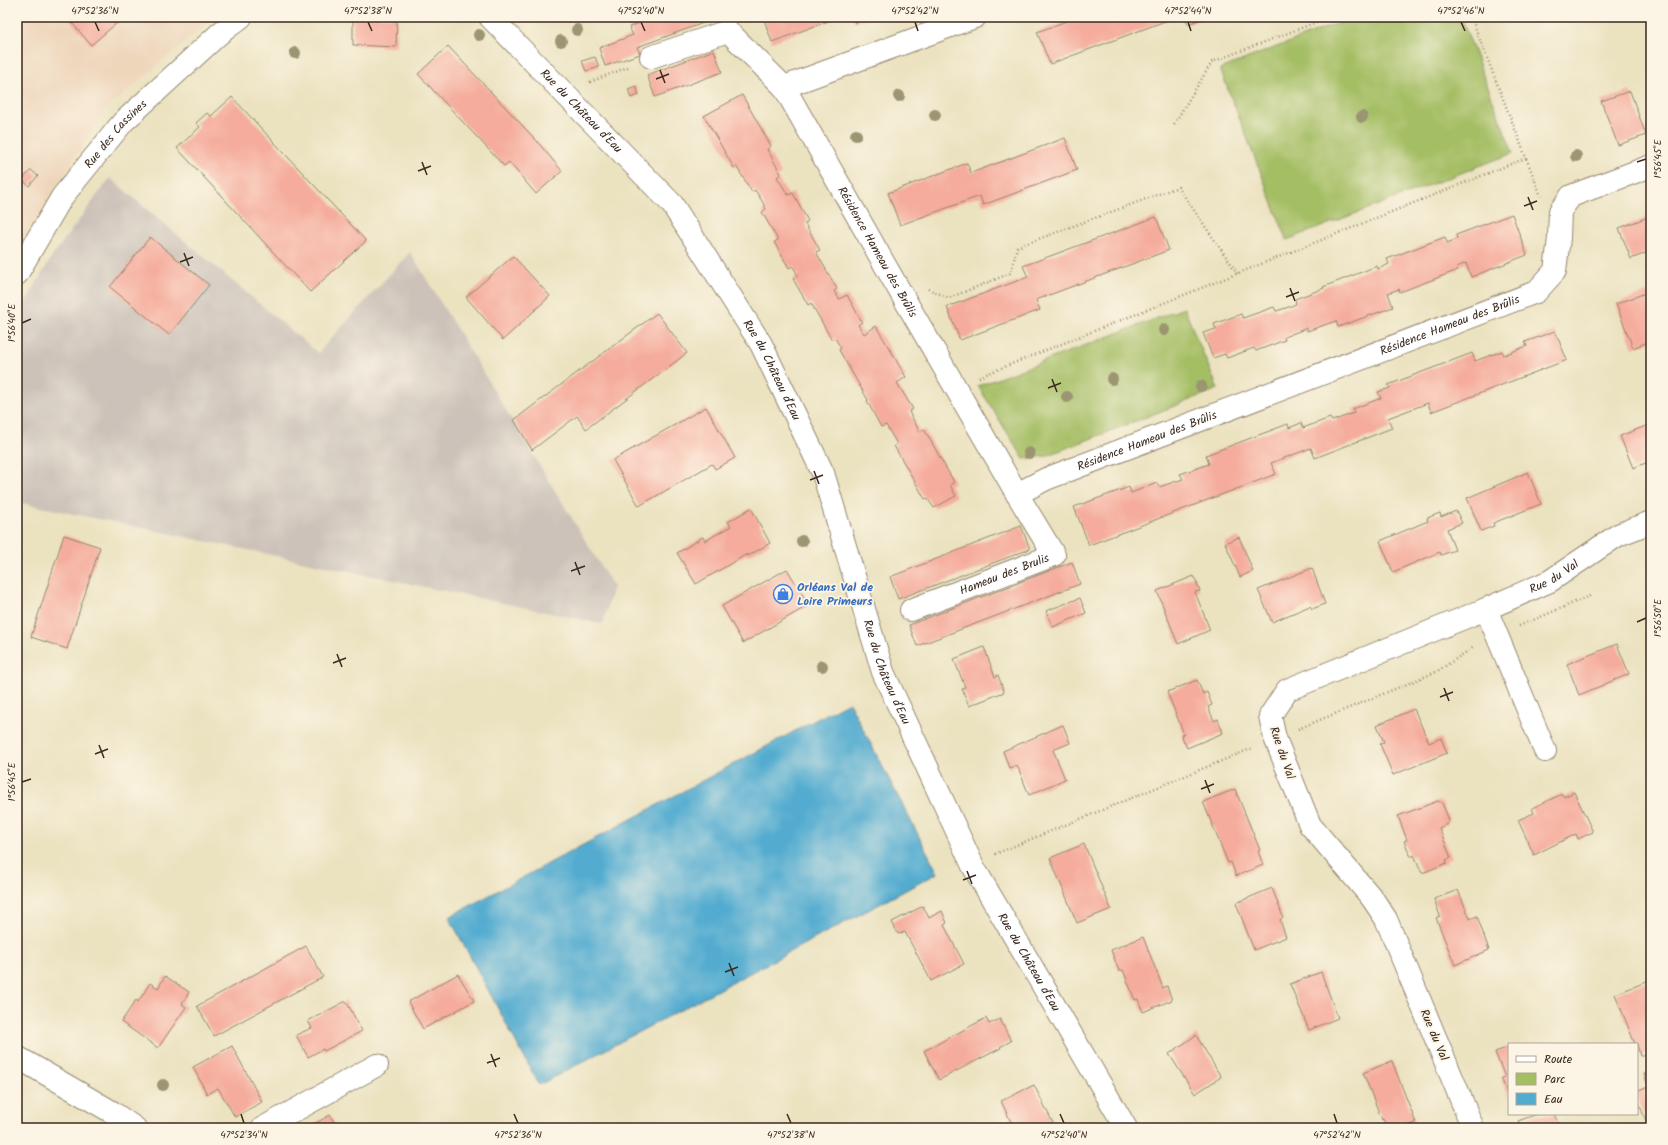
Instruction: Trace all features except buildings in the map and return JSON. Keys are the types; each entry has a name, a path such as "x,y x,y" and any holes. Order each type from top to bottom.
{"street":[{"name":"Rue des Cassines","path":"17,274 62,197 123,122 219,34 241,17"},
{"name":"Rue du Château d'Eau","path":"490,17 672,204 762,344 823,473 883,672 973,866 1126,1128"},
{"path":"784,87 975,17"},
{"name":"Résidence Hameau des Brûlis","path":"651,57 728,31 784,87 1017,494 1046,479 1536,292 1555,271 1559,238 1560,211"},
{"path":"1560,211 1571,196 1651,166"},
{"name":"Hameau des Brulis","path":"910,610 1054,555 1017,494"},
{"name":"Rue du Val","path":"1473,1128 1386,919 1372,898 1310,825 1275,738 1270,716 1287,690 1486,609 1550,581 1618,535 1651,522"},
{"path":"1486,609 1545,751"},
{"path":"17,1057 112,1112 135,1128"},
{"path":"263,1128 377,1065"}],"path":[{"path":"1174,124 1212,62 1330,17"},
{"path":"1471,17 1544,203 1560,211"},
{"path":"587,83 651,57"},
{"path":"975,379 1526,158"},
{"path":"924,287 948,298 1011,273 1017,247 1178,187 1238,274"},
{"path":"1515,628 1592,595"},
{"path":"973,866 995,854 1436,672 1480,644"}],"shaded area":[{"path":"17,17 214,17 104,111 17,251"},
{"path":"110,178 318,353 410,252 613,586 603,624 17,502 17,316 53,255"}],"green space":[{"path":"1354,17 1461,17 1513,153 1287,240 1220,69"},
{"path":"1184,308 1218,389 1046,456 1024,459 978,386"}],"water":[{"path":"849,702 938,873 539,1085 449,917"}],"place":[{"name":"Orléans Val de Loire Primeurs","path":"783,594"}]}
